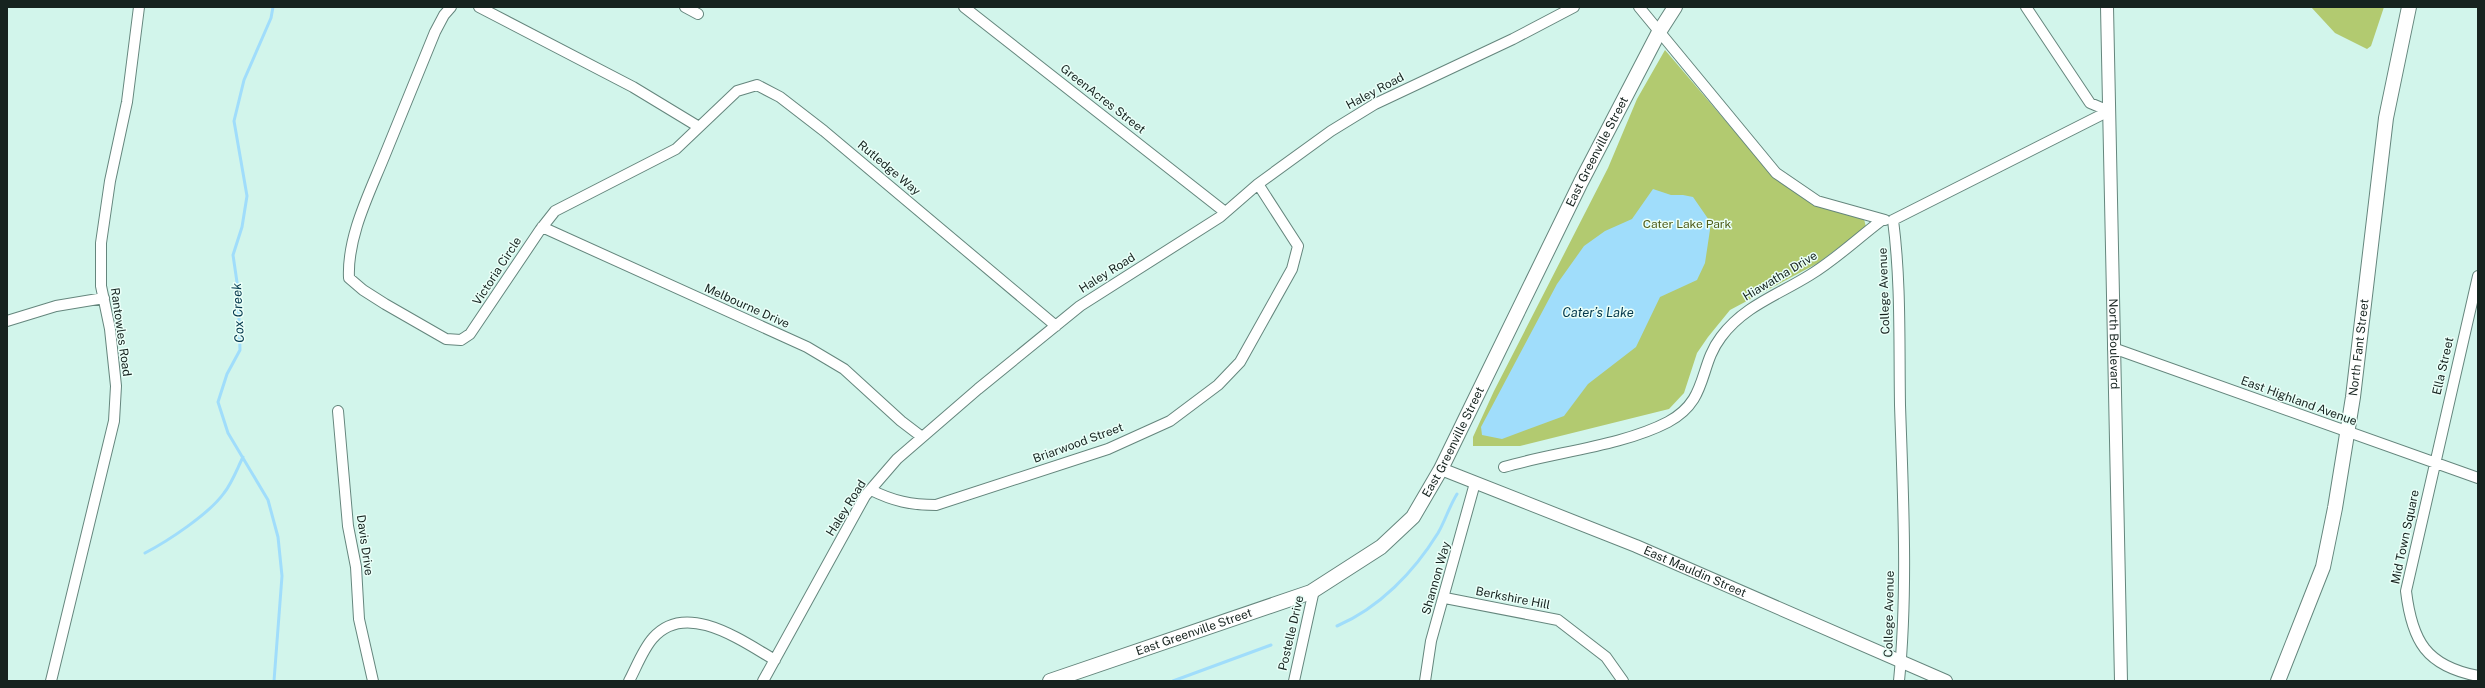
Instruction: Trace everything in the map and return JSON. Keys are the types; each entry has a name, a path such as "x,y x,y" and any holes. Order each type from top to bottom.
{"main road":[{"name":"East Greenville Street","path":"1050,681 1314,590 1381,548 1413,517 1441,469 1581,182 1659,32 1675,7"},
{"name":"North Fant Street","path":"2278,681 2323,567 2348,432 2385,124 2409,7"}],"street":[{"name":"Rantowles Road","path":"52,681 114,421 116,386 110,328 104,298 100,243 110,181 127,102 139,7"},
{"name":"Victoria Circle","path":"451,7 444,15 435,32 370,192 351,248 350,278 363,290 385,304 446,339 461,340 470,334 481,320 542,227 555,211 676,149 699,127"},
{"path":"479,7 633,87 699,127"},
{"path":"685,7 698,14"},
{"name":"GreenAcres Street","path":"964,7 1225,212"},
{"name":"Haley Road","path":"763,681 827,564 871,490 897,459 922,437 1080,306 1225,212 1258,184 1331,131 1375,104 1513,39 1574,7"},
{"path":"1639,7 1776,173 1817,201 1882,220 1893,220 2109,111"},
{"path":"2026,7 2090,103 2109,111"},
{"name":"North Boulevard","path":"2107,7 2121,681"},
{"name":"Rutledge Way","path":"699,127 736,91 757,85 780,97 901,194 1056,326"},
{"name":"Briarwood Street","path":"871,490 893,500 915,505 936,505 1108,449 1170,421 1218,385 1240,362 1292,269 1298,246 1258,184"},
{"name":"Hiawatha Drive","path":"1504,466 1632,435 1668,422 1686,409 1696,397 1720,338 1733,322 1754,305 1810,275 1882,220"},
{"name":"College Avenue","path":"1893,220 1899,267 1904,636 1899,681"},
{"name":"Melbourne Drive","path":"542,227 807,348 844,369 901,421 922,437"},
{"name":"Ella Street","path":"2434,463 2475,298 2478,276"},
{"path":"7,321 56,306 104,298"},
{"name":"East Highland Avenue","path":"2113,348 2478,478"},
{"name":"Davis Drive","path":"338,411 348,526 356,567 359,619 372,681"},
{"name":"Mid Town Square","path":"2434,463 2406,591 2410,621 2425,649 2438,662 2462,673 2478,676"},
{"name":"East Mauldin Street","path":"1441,469 1636,546 1946,681"},
{"name":"Shannon Way","path":"1425,681 1432,641 1445,598 1475,483"},
{"name":"Postelle Drive","path":"1294,681 1314,590"},
{"name":"Berkshire Hill","path":"1445,598 1558,620 1606,657 1623,681"},
{"path":"629,681 652,638 667,626 682,622 698,622 742,641 775,660"}],"green space":[{"path":"2311,7 2384,7 2371,46 2367,49 2335,33"},
{"name":"Cater Lake Park","path":"1665,50 1765,167 1797,193 1864,219 1866,227 1818,263 1730,310 1697,353 1684,393 1669,409 1520,446 1473,446 1473,437 1494,391 1608,168 1637,99"}],"water":[{"name":"Cater’s Lake","path":"1653,189 1671,195 1693,197 1711,223 1705,263 1697,280 1660,297 1636,347 1588,384 1564,416 1502,439 1482,435 1481,427 1557,284 1584,246 1605,231 1632,219"}],"waterway":[{"name":"Cox Creek","path":"273,7 271,18 244,80 234,121 247,196 242,227 233,255 238,289 240,350 227,374 218,402 228,433 268,500 278,537 282,576 274,681"},
{"path":"145,553 165,542 209,510 230,485 243,457"},
{"path":"1337,626 1367,609 1381,599 1407,575 1438,533 1457,494"},
{"path":"1173,681 1271,645"}]}
